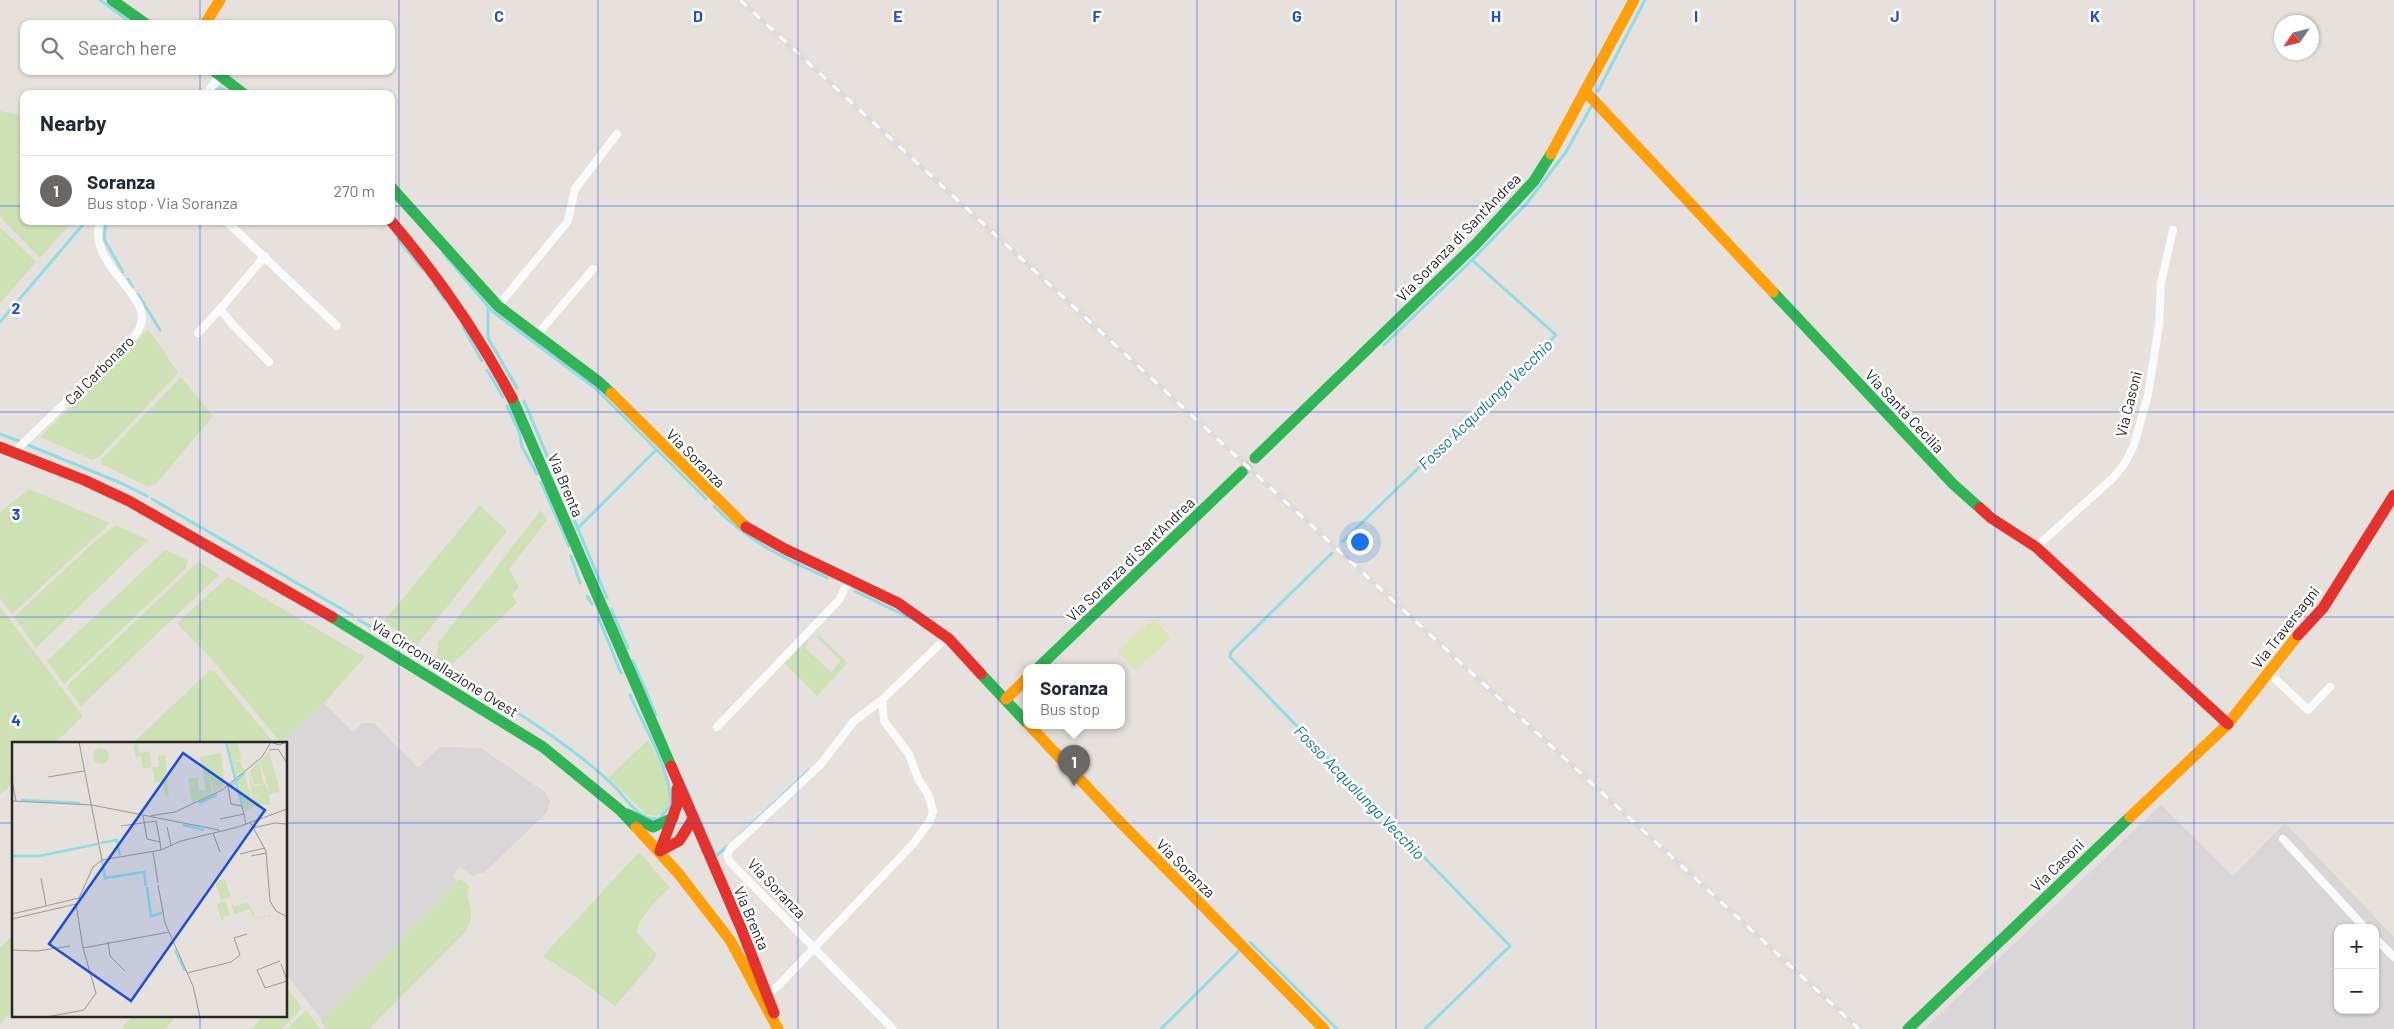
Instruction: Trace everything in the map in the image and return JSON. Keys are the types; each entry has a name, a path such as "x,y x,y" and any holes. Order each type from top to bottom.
{"main road":[{"path":"112,0 140,20"},
{"name":"Via Soranza di Sant'Andrea","path":"1255,458 1470,251 1534,181 1548,160 1634,0"},
{"path":"207,20 218,1"},
{"path":"218,75 239,90"},
{"name":"Via Santa Cecilia","path":"1585,91 1953,484 1991,518 2036,546 2228,724"},
{"name":"Via Soranza","path":"395,190 427,224 478,287 498,306 605,388 746,527 785,549 912,611 946,637 1023,719"},
{"name":"Via Brenta","path":"394,225 434,272 462,311 480,339 516,405 767,994 779,1029"},
{"name":"Via Circonvallazione Ovest","path":"0,448 84,480 129,501 361,634 543,746 620,810 660,851 708,908 730,940 779,1029"},
{"name":"Via Soranza di Sant'Andrea","path":"1042,664 1242,472"},
{"name":"Via Traversagni","path":"2228,724 2268,672 2322,608 2394,495"},
{"path":"1006,700 1023,682"},
{"name":"Via Casoni","path":"1908,1029 2228,724"},
{"name":"Via Soranza","path":"1033,729 1118,820 1324,1029"},
{"name":"Via Brenta","path":"660,851 677,804 676,782"},
{"path":"620,810 653,826 673,818"},
{"path":"660,851 679,841 693,819"}],"street":[{"path":"208,90 216,75"},
{"path":"498,306 568,222 574,189 617,134"},
{"name":"Cal Carbonaro","path":"14,452 128,343 141,326 142,318 138,306 102,253 98,236 99,225"},
{"path":"230,225 337,326"},
{"name":"Via Casoni","path":"2036,546 2113,478 2132,450 2148,396 2159,325 2162,283 2173,230"},
{"path":"198,333 265,256"},
{"path":"536,336 593,269"},
{"path":"220,309 269,362"},
{"path":"717,726 839,600 849,580"},
{"name":"Via Soranza","path":"893,1029 730,862 727,855 730,849 821,764 854,721 882,700 946,637"},
{"path":"2268,672 2308,710 2330,687"},
{"path":"767,994 777,987 913,844 930,822 933,811 928,794 918,779 909,754 884,721 882,700"},
{"path":"2283,839 2361,924"},
{"path":"2379,942 2394,957"}],"shaded area":[{"path":"324,703 353,732 362,723 374,723 418,768 440,747 481,748 545,792 550,801 547,812 485,872 473,876 460,867 452,875 458,881 322,1020 288,977 288,742 282,742"},
{"path":"2161,805 2233,876 2285,823 2394,937 2394,1029 1924,1029"}],"green space":[{"path":"0,111 20,115 20,225 69,225 40,258 0,217"},
{"path":"0,227 36,262 0,303"},
{"path":"147,330 155,338 178,373 100,456 92,460 40,437 134,345"},
{"path":"181,377 213,416 155,485 147,486 101,464 101,460"},
{"path":"29,489 110,523 12,614 0,599 0,512"},
{"path":"480,505 507,531 417,645 384,621"},
{"path":"541,510 547,520 509,569 519,587 512,595 517,603 449,667 437,658 438,643"},
{"path":"116,525 148,540 36,648 14,617 90,546"},
{"path":"165,550 188,560 186,568 64,684 47,661"},
{"path":"197,563 201,563 219,575 81,706 68,689 68,685"},
{"path":"228,577 365,657 324,703 280,742 215,663 177,623"},
{"path":"0,607 83,716 56,742 12,742 12,784 0,795"},
{"path":"1154,619 1171,638 1135,670 1118,651"},
{"path":"818,634 848,663 817,696 784,663 807,640 809,642 805,648 831,672 841,661 816,637"},
{"path":"209,671 215,672 273,742 134,742"},
{"path":"648,740 668,788 668,807 663,813 656,816 645,813 608,778"},
{"path":"639,852 670,887 645,914 638,927 637,933 657,954 653,962 615,1006 543,956"},
{"path":"460,879 469,886 468,897 471,913 469,925 464,933 369,1029 326,1029 321,1021"},
{"path":"12,936 12,1012 0,1024 0,948"},
{"path":"288,990 301,1006 300,1010 282,1029 251,1029 264,1016 288,1016"},
{"path":"306,1010 320,1029 287,1029"},
{"path":"133,1016 176,1016 165,1029 124,1029 122,1027"}],"waterway":[{"path":"100,0 128,20"},
{"name":"Fosso Acqualunga Vecchio","path":"1598,91 1645,0"},
{"path":"216,90 221,88 224,90"},
{"name":"Fosso Acqualunga Vecchio","path":"1384,345 1472,260 1527,203 1566,152 1592,105"},
{"path":"0,322 83,225"},
{"path":"106,225 104,239 123,272"},
{"path":"398,239 422,269"},
{"path":"443,253 492,311 595,388 706,499"},
{"name":"Fosso Acqualunga Vecchio","path":"1343,541 1556,335 1472,260"},
{"path":"128,279 133,287"},
{"path":"434,284 445,300"},
{"path":"138,294 160,330"},
{"path":"488,307 488,338 517,388"},
{"path":"463,327 482,361"},
{"path":"487,370 503,397"},
{"path":"524,401 607,598"},
{"path":"507,406 519,431 522,447 537,474"},
{"path":"0,434 19,441"},
{"path":"28,445 121,483 147,496"},
{"path":"577,529 656,450"},
{"path":"541,482 569,546"},
{"path":"152,499 352,615"},
{"path":"714,506 740,529 767,548 828,578"},
{"name":"Fosso Acqualunga Vecchio","path":"1332,553 1231,652 1230,657 1510,946 1425,1029"},
{"path":"571,556 580,583"},
{"path":"855,591 910,618"},
{"path":"587,596 592,604"},
{"path":"611,609 628,648"},
{"path":"599,619 621,673"},
{"path":"359,620 407,648"},
{"path":"418,654 505,704"},
{"path":"633,661 656,715"},
{"path":"512,709 578,755 614,786 639,813 645,817 659,819 671,805 667,778 656,749 630,695"},
{"path":"740,835 809,770"},
{"path":"683,780 716,856 728,846"},
{"name":"Fosso Acqualunga Vecchio","path":"1250,942 1337,1029"},
{"name":"Fosso Acqualunga Vecchio","path":"1161,1029 1238,952"}],"tunnel":[{"path":"1242,472 1255,458"}],"railway":[{"path":"740,0 1859,1029"}],"traffic: fast":[{"path":"112,0 140,20"},
{"path":"219,75 239,90"},
{"path":"1255,458 1476,244 1534,181 1551,154"},
{"path":"395,191 498,306 611,393"},
{"path":"1773,292 1953,484 1980,508"},
{"path":"512,398 671,766"},
{"path":"1042,664 1242,472"},
{"path":"332,617 543,747 620,810 636,827"},
{"path":"981,674 1023,719"},
{"path":"627,814 653,827 673,818"},
{"path":"1908,1029 2130,817"}],"traffic: slow":[{"path":"208,20 220,0"},
{"path":"1551,154 1634,0"},
{"path":"1585,91 1773,292"},
{"path":"611,393 746,527"},
{"path":"2130,817 2228,724 2298,635"},
{"path":"1006,699 1023,682"},
{"path":"1033,729 1120,822 1324,1029"},
{"path":"636,827 678,873 730,940 778,1029"}],"traffic: jam":[{"path":"394,225 456,306 512,398"},
{"path":"0,447 84,480 129,501 332,617"},
{"path":"2298,635 2323,608 2394,495"},
{"path":"1980,508 1991,518 2036,547 2228,724"},
{"path":"746,527 785,549 898,603 949,639 981,674"},
{"path":"671,766 741,928 774,1013"},
{"path":"660,851 677,805 677,789"},
{"path":"660,851 679,841 693,819"}],"place":[{"name":"Soranza","path":"1074,786"}]}
